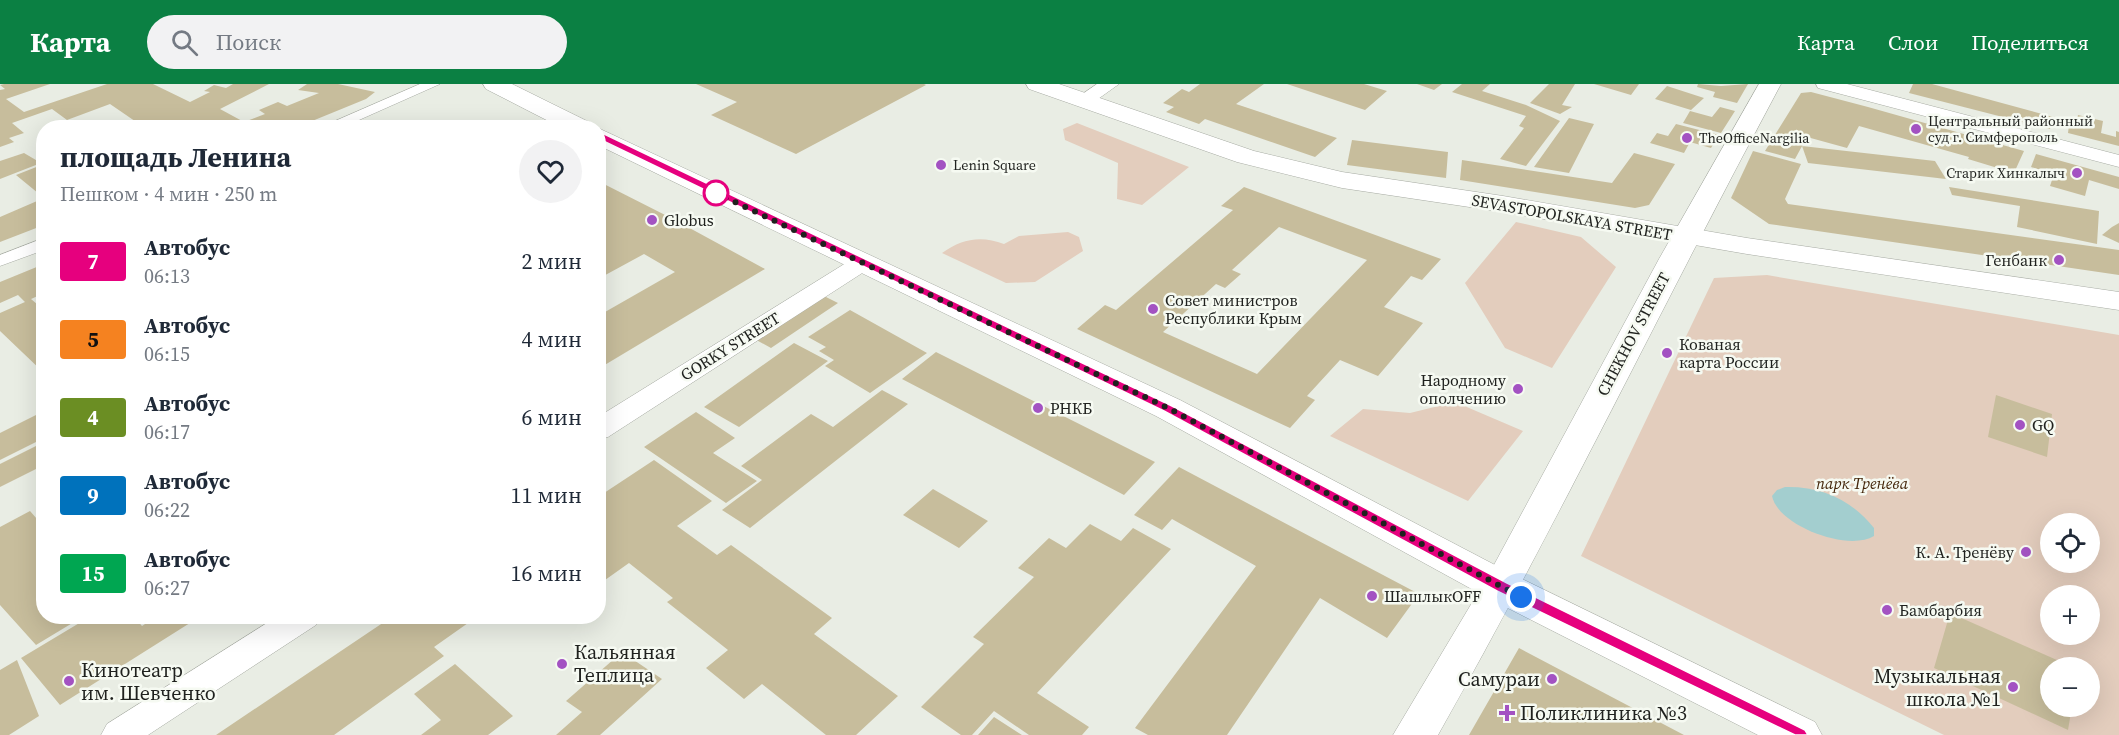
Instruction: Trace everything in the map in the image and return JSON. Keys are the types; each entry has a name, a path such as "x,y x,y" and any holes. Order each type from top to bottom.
{"main road":[{"path":"494,84 566,120"},
{"name":"SEVASTOPOLSKAYA STREET","path":"1037,84 1246,157 1342,180 1503,204 1685,236 2119,302"},
{"name":"CHEKHOV STREET","path":"1415,735 1502,587 1685,236 1724,170 1770,84"},
{"path":"606,139 1168,408 1502,587 1800,735"}],"street":[{"path":"345,120 433,84"},
{"path":"1084,100 1110,84"},
{"path":"1825,84 2119,161"},
{"path":"0,261 36,246"},
{"name":"GORKY STREET","path":"606,425 862,263"},
{"path":"119,735 292,624"}],"green space":[{"path":"1077,123 1189,167 1142,205 1117,199 1118,163 1065,140 1063,129"},
{"path":"1516,222 1581,237 1616,267 1552,368 1505,348 1465,283"},
{"path":"1068,232 1079,237 1083,251 1035,282 1006,283 942,253 956,244 972,240 996,241 1004,244 1019,236"},
{"name":"парк Тренёва","path":"1767,275 2119,335 2119,735 1944,735 1581,556 1714,278"},
{"path":"1455,402 1523,431 1468,501 1330,436 1363,409 1410,413"}],"water":[{"path":"1785,487 1811,489 1846,502 1874,528 1874,536 1848,541 1816,533 1800,526 1777,507 1772,496 1777,490"}],"building":[{"path":"50,84 6,99 24,112 107,84 153,84 190,102 210,92 204,91 214,85 226,88 233,84 269,84 220,109 240,120 133,120 110,104 67,120 52,109 12,123 24,133 9,138 14,142 0,147 0,90 5,89 0,85"},
{"path":"307,84 338,84 375,92 366,99 315,120 249,120 265,114 259,110 278,102 287,106 319,93 298,90"},
{"path":"696,84 926,85 796,154 711,115 737,102"},
{"path":"1200,84 1264,84 1236,104 1337,138 1315,157 1205,119 1199,124 1166,112 1174,107 1163,103 1182,89 1189,92"},
{"path":"1287,84 1364,84 1387,91 1365,110"},
{"path":"1417,84 1442,84 1434,90"},
{"path":"1462,84 1490,84 1482,91 1526,105 1560,121 1526,166 1500,159 1524,128 1519,126 1526,116 1452,92"},
{"path":"1549,84 1575,84 1562,105 1572,107 1560,114 1530,103"},
{"path":"1594,84 1639,84 1631,95"},
{"path":"1698,84 1721,86 1748,84 1737,103 1713,97 1715,92 1697,87"},
{"path":"1913,84 1932,84 2053,117 2050,129 1909,93"},
{"path":"1667,86 1704,98 1691,110 1655,99"},
{"path":"1811,92 2024,151 2014,173 1968,159 1969,157 1859,126 1847,148 1807,137 1795,159 1765,151 1801,93"},
{"path":"1720,107 1735,111 1721,133 1683,123 1690,111 1712,117"},
{"path":"2078,115 2103,121 2101,133 2116,137 2116,131 2119,132 2119,146 2068,133 2069,125 2075,127"},
{"path":"1569,118 1594,124 1569,173 1534,167"},
{"path":"1676,124 1719,135 1711,148 1690,142 1684,153 1650,143 1657,133 1668,136"},
{"path":"1352,140 1448,152 1446,178 1347,165"},
{"path":"1802,146 1935,161 1946,179 1808,163"},
{"path":"1753,151 1801,164 1785,199 1788,204 2119,250 2119,275 1769,224 1731,198"},
{"path":"24,153 36,160 36,165 0,179 0,161"},
{"path":"1634,153 1675,164 1649,205 1635,208 1460,180 1462,160 1612,183"},
{"path":"2036,154 2119,177 2119,189 2089,180 2085,196 2050,186 2054,174 2031,167"},
{"path":"36,167 36,191 16,175"},
{"path":"606,185 765,269 606,364 606,311 675,272 644,254 606,275"},
{"name":"Совет министров Республики Крым","path":"1244,187 1441,259 1422,280 1411,276 1384,307 1423,323 1378,376 1340,360 1307,396 1315,400 1290,428 1077,329 1105,305 1116,310 1233,210 1221,206","holes":["1279,227 1367,260 1257,374 1163,332 1216,284 1225,288 1241,274 1232,270"]},
{"path":"1949,187 2099,211 2097,244 2017,227 2020,206 1952,195"},
{"path":"36,201 36,228 0,242 0,217"},
{"path":"2119,223 2119,243 2102,235 2112,227"},
{"path":"36,267 36,297 31,299 36,303 36,365 0,331 0,313 25,302 18,295 0,303 0,282"},
{"path":"818,293 838,303 771,348 751,337"},
{"path":"850,310 927,353 870,393 825,366 834,360 819,351 826,347 808,337"},
{"path":"794,343 828,361 739,427 704,407"},
{"path":"936,352 1155,462 1124,495 902,379"},
{"path":"882,390 908,404 750,528 722,510 762,480 741,466 811,414 833,427"},
{"name":"GQ","path":"1996,395 2052,414 2047,457 1988,437"},
{"path":"696,412 735,438 713,453 757,481 726,503 644,447"},
{"path":"36,415 36,442 0,460 0,433"},
{"path":"36,446 36,469 0,487 0,464"},
{"path":"654,460 712,501 677,526 717,555 731,545 832,618 814,634 898,696 856,735 826,735 762,684 744,699 706,668 728,650 667,602 673,598 629,563 606,579 606,492"},
{"path":"1179,467 1419,594 1387,638 1320,598 1227,735 1148,735 1135,728 1256,566 1172,519 1162,530 1134,515"},
{"path":"933,489 988,521 959,548 903,515"},
{"path":"30,511 36,518 36,624 71,624 36,645 0,605 0,527"},
{"path":"1090,524 1121,541 1133,528 1171,549 1037,693 1089,727 1082,735 1029,735 994,711 972,735 961,735 921,707 984,644 973,637 1034,577 1018,568 1049,538 1066,548"},
{"name":"Музыкальная школа №1","path":"1950,613 2050,657 2040,657 2040,717 2070,717 2068,730 1934,668"},
{"name":"Кинотеатр им. Шевченко","path":"78,624 140,624 142,626 145,624 188,624 60,705 21,658"},
{"path":"381,624 467,624 434,647 444,656 334,735 216,735"},
{"path":"1519,648 1684,735 1469,735"},
{"path":"622,652 662,679 600,735 556,735 582,712 566,701"},
{"path":"17,660 39,716 9,735 0,735 0,670"},
{"path":"455,664 513,716 488,735 421,735 441,720 414,694"},
{"path":"994,717 1022,735 978,735"}],"bus line":[{"name":"7","path":"606,139 752,211 1168,408 1502,587 1800,735"}],"place":[{"name":"Центральный районный суд г. Симферополь","path":"1916,129"},
{"name":"TheOfficeNargilia","path":"1687,138"},
{"name":"Lenin Square","path":"941,165"},
{"name":"Старик Хинкалыч","path":"2077,173"},
{"name":"Globus","path":"652,220"},
{"name":"Генбанк","path":"2059,260"},
{"name":"Совет министров Республики Крым","path":"1153,309"},
{"name":"Кованая карта России","path":"1667,353"},
{"name":"Народному ополчению","path":"1518,389"},
{"name":"РНКБ","path":"1038,408"},
{"name":"GQ","path":"2020,425"},
{"name":"К. А. Тренёву","path":"2026,552"},
{"name":"ШашлыкOFF","path":"1372,596"},
{"name":"Бамбарбия","path":"1887,610"},
{"name":"Кальянная Теплица","path":"562,664"},
{"name":"Самураи","path":"1552,679"},
{"name":"Кинотеатр им. Шевченко","path":"69,681"},
{"name":"Музыкальная школа №1","path":"2013,687"},
{"name":"Поликлиника №3","path":"1507,713"}],"route":[{"path":"716,193 1168,408 1521,597"}]}
